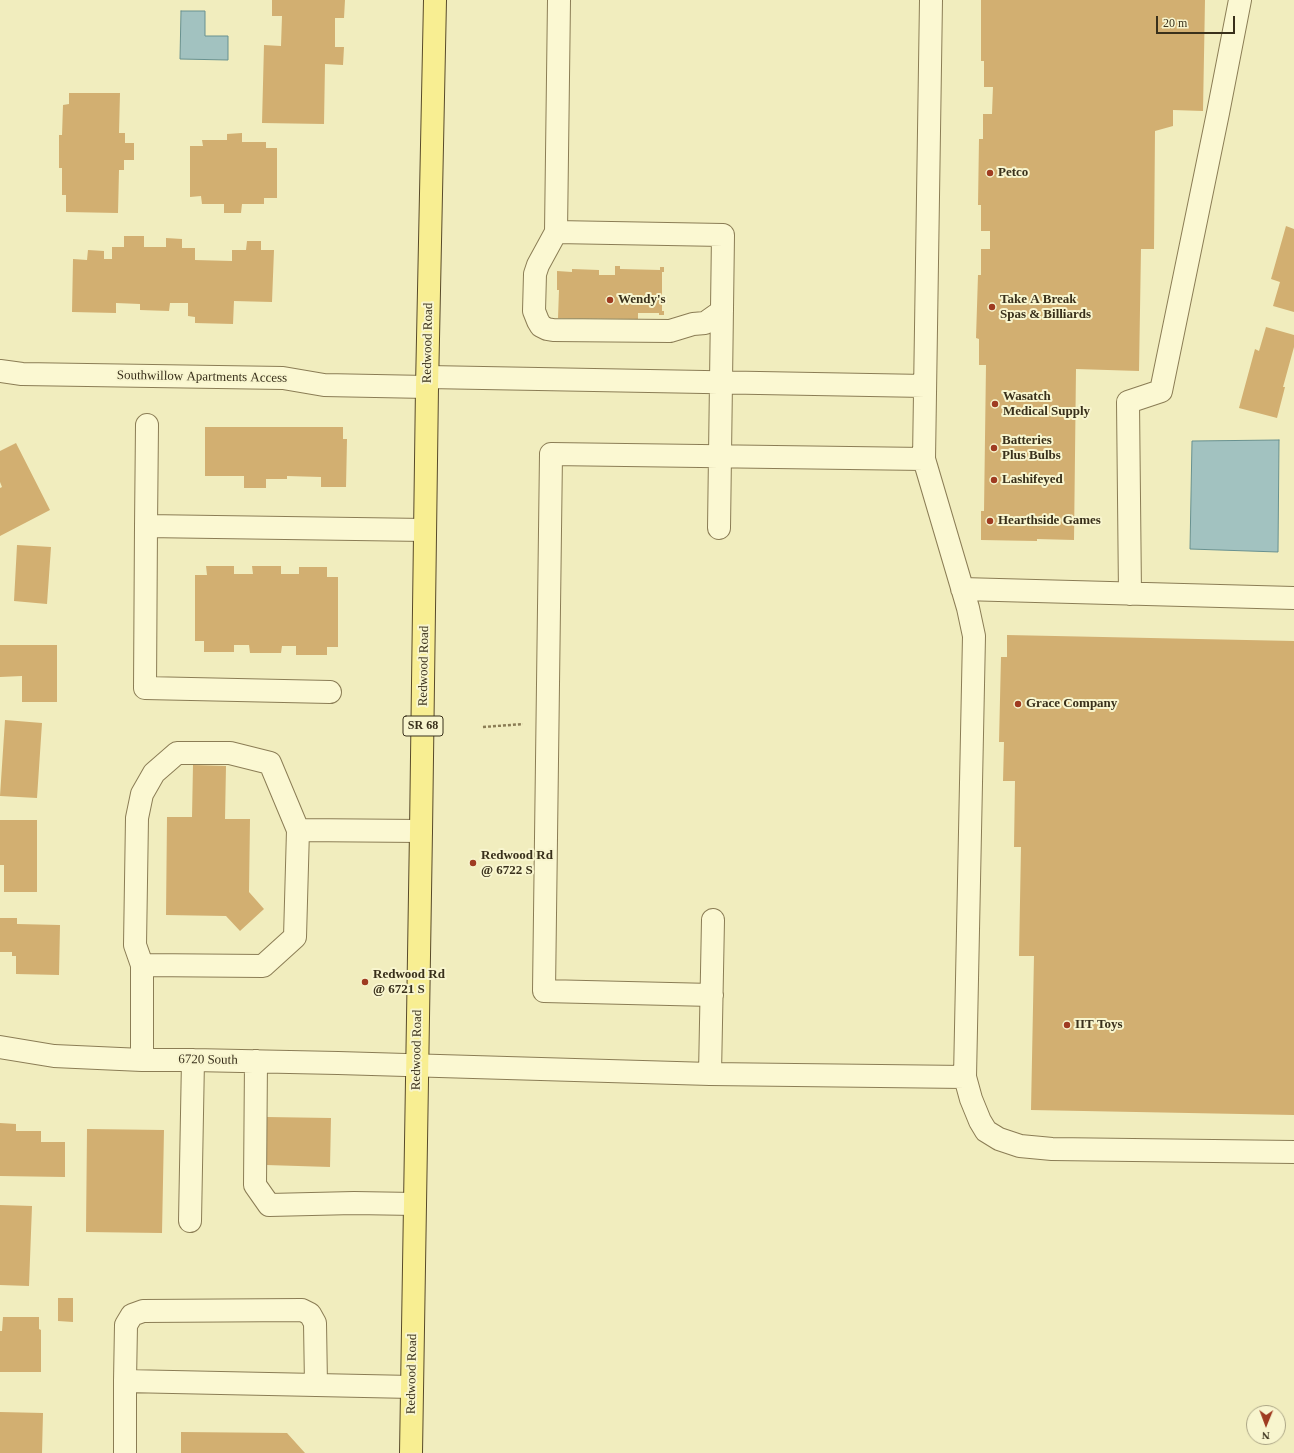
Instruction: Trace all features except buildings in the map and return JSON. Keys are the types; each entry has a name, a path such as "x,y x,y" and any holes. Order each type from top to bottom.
{"main road":[{"name":"Redwood Road","path":"411,1453 422,831 427,382 435,0"}],"street":[{"path":"559,0 556,232 538,265 535,274 534,312 538,321 547,329 670,332 693,324 705,323 722,311"},
{"path":"931,0 924,459 968,608 974,636 965,1077 971,1099 986,1131 999,1139 1020,1146 1052,1149 1294,1152"},
{"path":"1130,594 1128,402 1161,391 1240,0"},
{"path":"556,232 723,235 719,528"},
{"name":"Southwillow Apartments Access","path":"0,371 22,374 282,378 324,385 427,382 720,383 925,386"},
{"path":"147,425 145,688 330,692"},
{"path":"712,995 544,991 551,454 924,459"},
{"path":"146,526 425,530"},
{"path":"962,589 1294,598"},
{"path":"142,965 262,966 295,937 298,830 270,763 230,753 176,753 154,773 142,794 137,818 135,945 142,965 142,1060"},
{"path":"298,830 422,831"},
{"path":"710,1074 713,920"},
{"name":"6720 South","path":"0,1047 54,1056 142,1060 256,1061 710,1074 965,1077"},
{"path":"190,1220 193,1060"},
{"path":"256,1061 255,1185 269,1205 354,1203 415,1204"},
{"path":"125,1453 126,1325 132,1315 143,1311 302,1310 310,1314 315,1323 316,1386"},
{"path":"125,1381 412,1387"}],"path":[{"path":"483,727 524,723"}],"water":[{"path":"181,11 205,11 205,36 228,36 228,60 180,59"},
{"path":"1279,440 1278,552 1190,549 1192,441"}],"place":[{"name":"Petco","path":"990,173"},
{"name":"Wendy's","path":"610,300"},
{"name":"Take A Break Spas & Billiards","path":"992,307"},
{"name":"Wasatch Medical Supply","path":"995,404"},
{"name":"Batteries Plus Bulbs","path":"994,448"},
{"name":"Lashifeyed","path":"994,480"},
{"name":"Hearthside Games","path":"990,521"},
{"name":"Grace Company","path":"1018,704"},
{"name":"Redwood Rd @ 6722 S","path":"473,863"},
{"name":"Redwood Rd @ 6721 S","path":"365,982"},
{"name":"IIT Toys","path":"1067,1025"}]}
